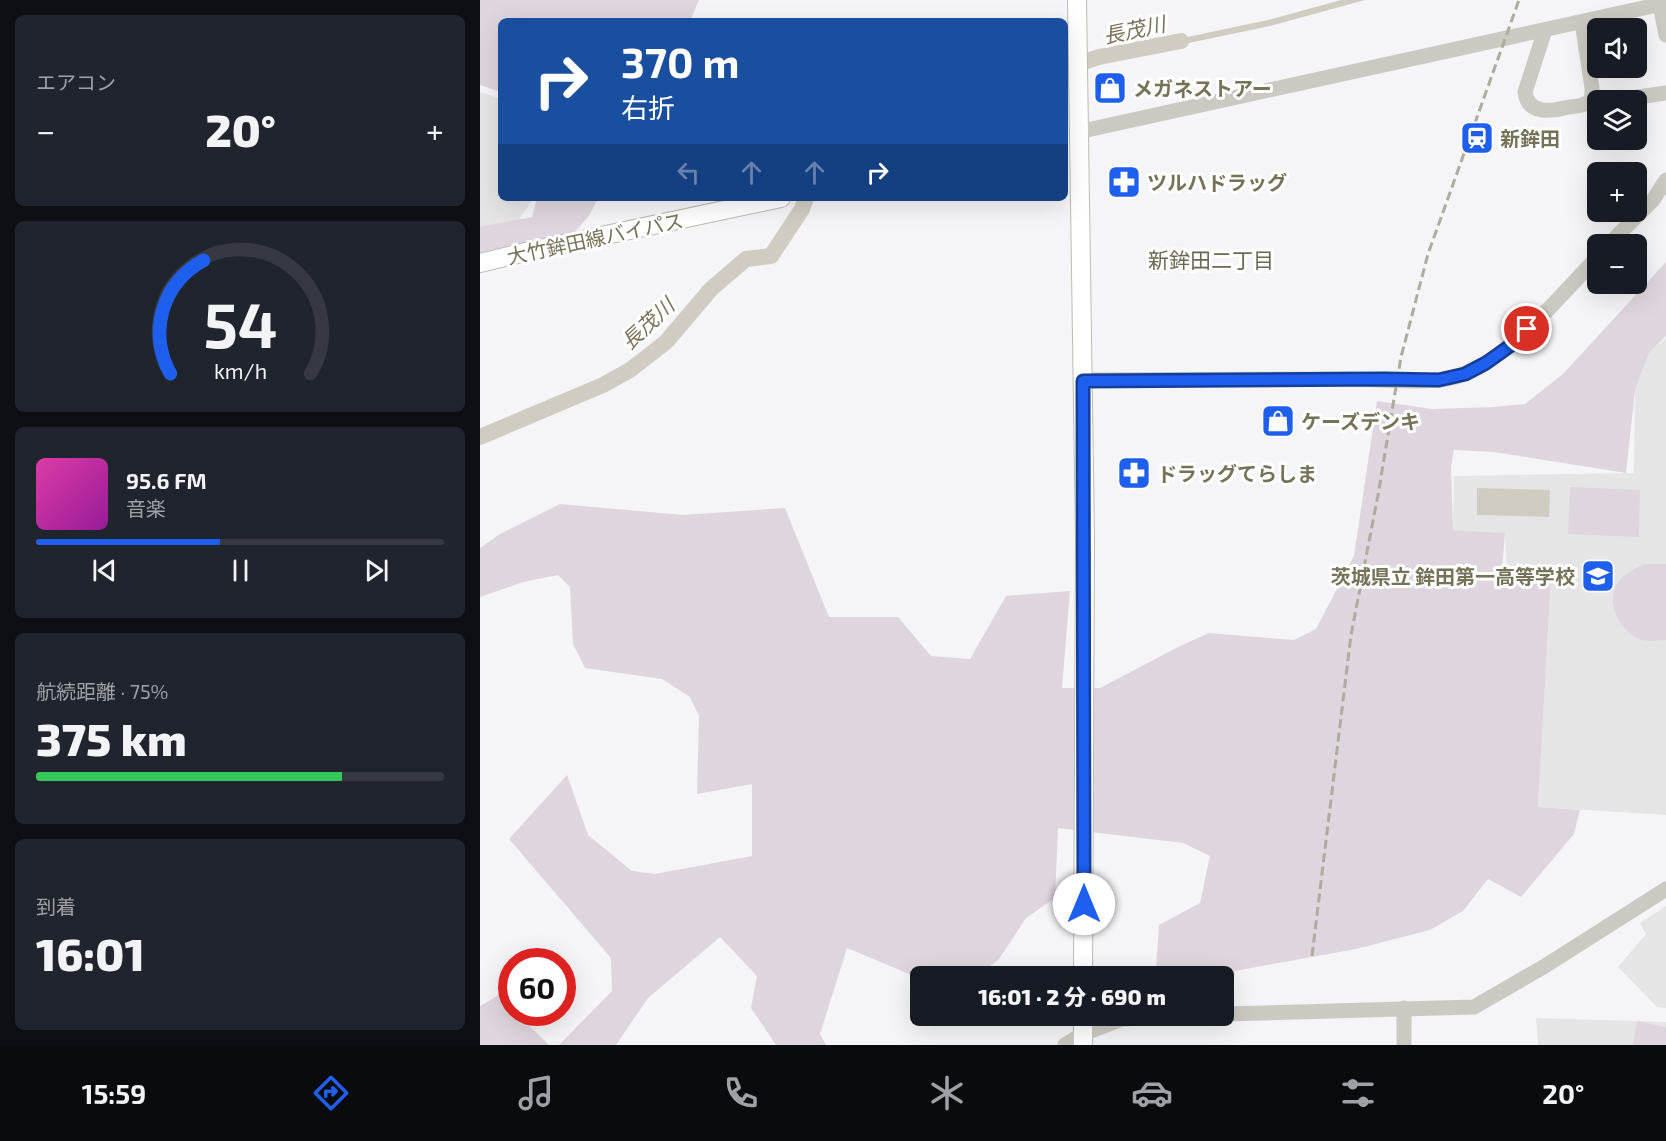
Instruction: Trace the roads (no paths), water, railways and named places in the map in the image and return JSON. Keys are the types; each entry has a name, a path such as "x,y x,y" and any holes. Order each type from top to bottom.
{"main road":[{"path":"1077,0 1078,79 1071,133 1083,381 1083,966"},
{"name":"大竹鉾田線バイパス","path":"480,263 521,252 767,201"}],"street":[{"path":"1071,133 1663,4 1666,35"},
{"path":"1582,22 1592,90"},
{"path":"1545,30 1526,85 1527,100 1538,109 1550,112 1587,104"},
{"path":"1647,96 1666,93"},
{"path":"1620,234 1653,200 1666,180"},
{"path":"1083,381 1439,380 1451,378 1486,363 1514,343 1587,268"},
{"path":"1234,1014 1474,1007 1545,966 1666,889"},
{"path":"1404,1008 1404,1045"},
{"path":"1065,1045 1083,1040 1109,1026"}],"waterway":[{"name":"長茂川","path":"1068,67 1099,57 1181,41"},
{"name":"長茂川","path":"480,437 603,385 630,370 666,342 711,289 746,259 771,256 805,201"}],"railway":[{"path":"1312,956 1351,635 1401,357 1428,254 1519,0"}],"place":[{"name":"メガネストアー","path":"1110,88"},
{"name":"新鉾田","path":"1477,138"},
{"name":"ツルハドラッグ","path":"1124,182"},
{"name":"ケーズデンキ","path":"1278,421"},
{"name":"ドラッグてらしま","path":"1134,473"},
{"name":"茨城県立 鉾田第一高等学校","path":"1598,576"}],"district":[{"name":"新鉾田二丁目","path":"1211,259"}]}
